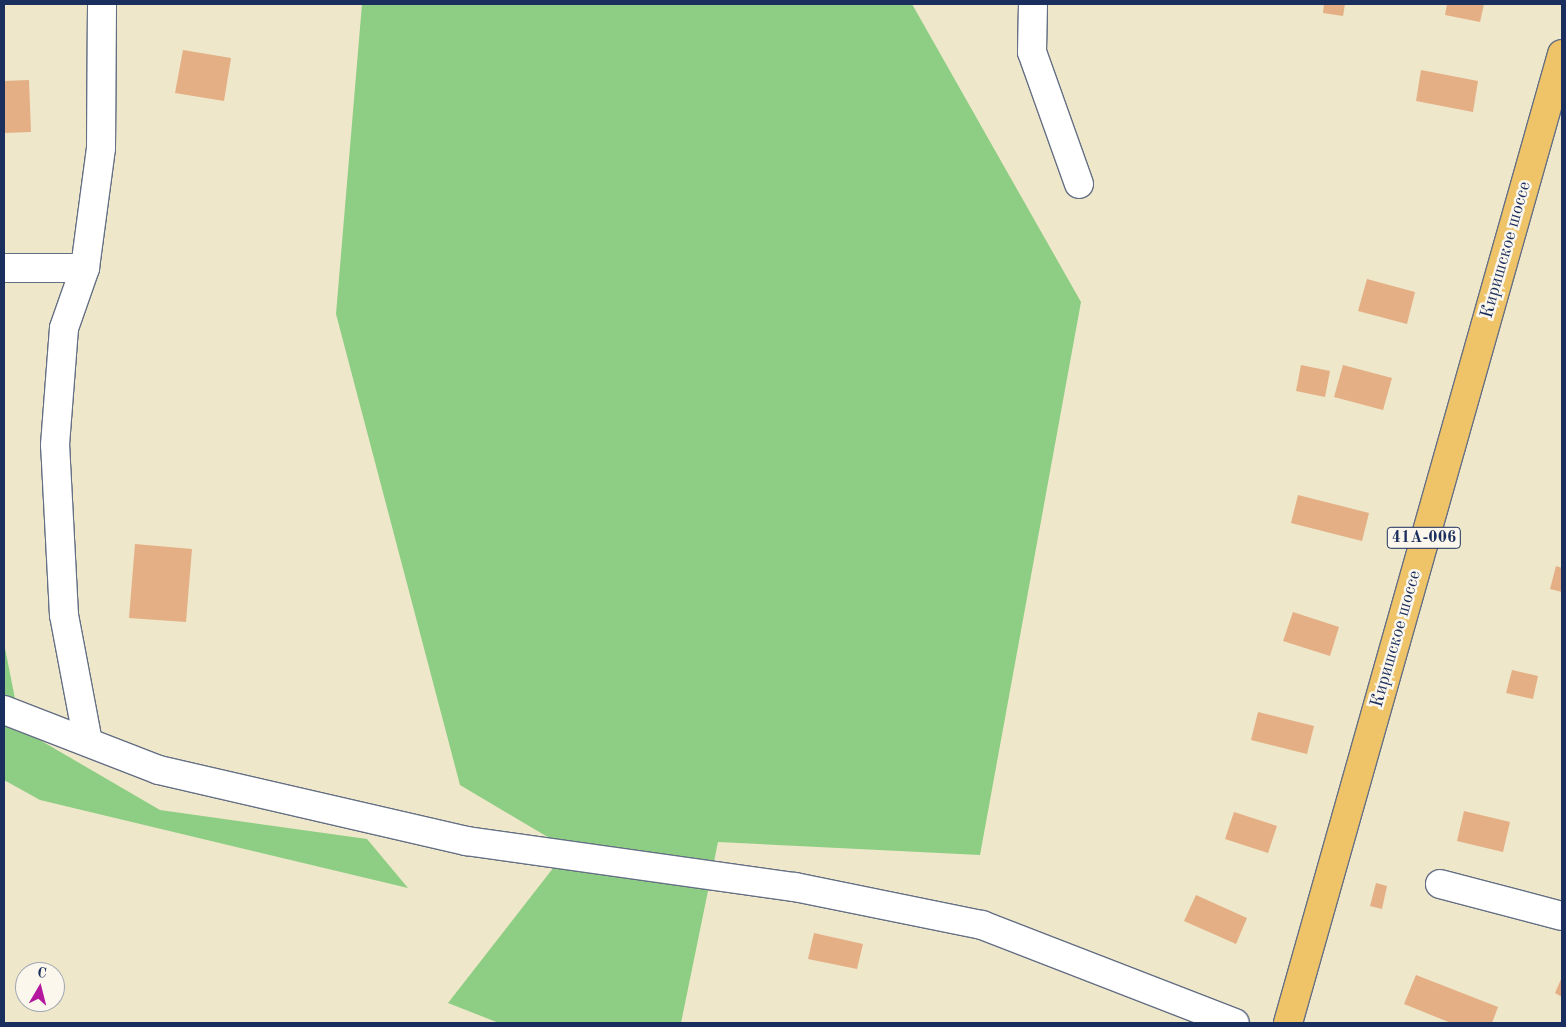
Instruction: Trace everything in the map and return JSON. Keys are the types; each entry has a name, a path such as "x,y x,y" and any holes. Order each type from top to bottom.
{"main road":[{"name":"Киришское шоссе","path":"1288,1023 1562,54"}],"street":[{"path":"88,742 64,614 55,445 64,328 84,268 101,148 102,4"},
{"path":"1033,4 1032,52 1079,184"},
{"path":"4,268 84,268"},
{"path":"4,710 159,770 467,841 795,887 982,925 1235,1023"},
{"path":"1440,884 1562,916"}],"green space":[{"path":"362,4 912,4 1081,302 980,855 718,842 681,1023 499,1023 448,1003 568,849 460,785 336,314"},
{"path":"4,643 21,729 160,810 367,839 408,888 40,800 4,780"}],"building":[{"path":"1324,4 1345,4 1343,16 1323,13"},
{"path":"1447,4 1484,4 1480,22 1445,15"},
{"path":"183,50 231,58 224,101 175,93"},
{"path":"1421,70 1478,81 1473,112 1416,101"},
{"path":"29,80 31,132 4,133 4,81"},
{"path":"1367,279 1415,292 1407,324 1358,311"},
{"path":"1301,365 1330,371 1325,397 1296,391"},
{"path":"1343,365 1392,378 1383,410 1334,397"},
{"path":"1298,495 1369,513 1362,541 1291,523"},
{"path":"135,544 192,549 186,622 129,618"},
{"path":"1556,566 1562,568 1562,592 1550,589"},
{"path":"1293,612 1339,627 1330,656 1283,641"},
{"path":"1512,670 1538,676 1533,699 1506,693"},
{"path":"1258,712 1314,726 1307,754 1251,740"},
{"path":"1464,811 1510,822 1503,852 1457,841"},
{"path":"1234,812 1277,826 1268,853 1225,839"},
{"path":"1376,883 1387,886 1382,909 1370,906"},
{"path":"1196,895 1247,918 1236,944 1184,921"},
{"path":"814,933 863,944 857,969 808,959"},
{"path":"1416,975 1498,1007 1492,1023 1451,1023 1404,1004"},
{"path":"1562,977 1562,997 1555,993"}]}
